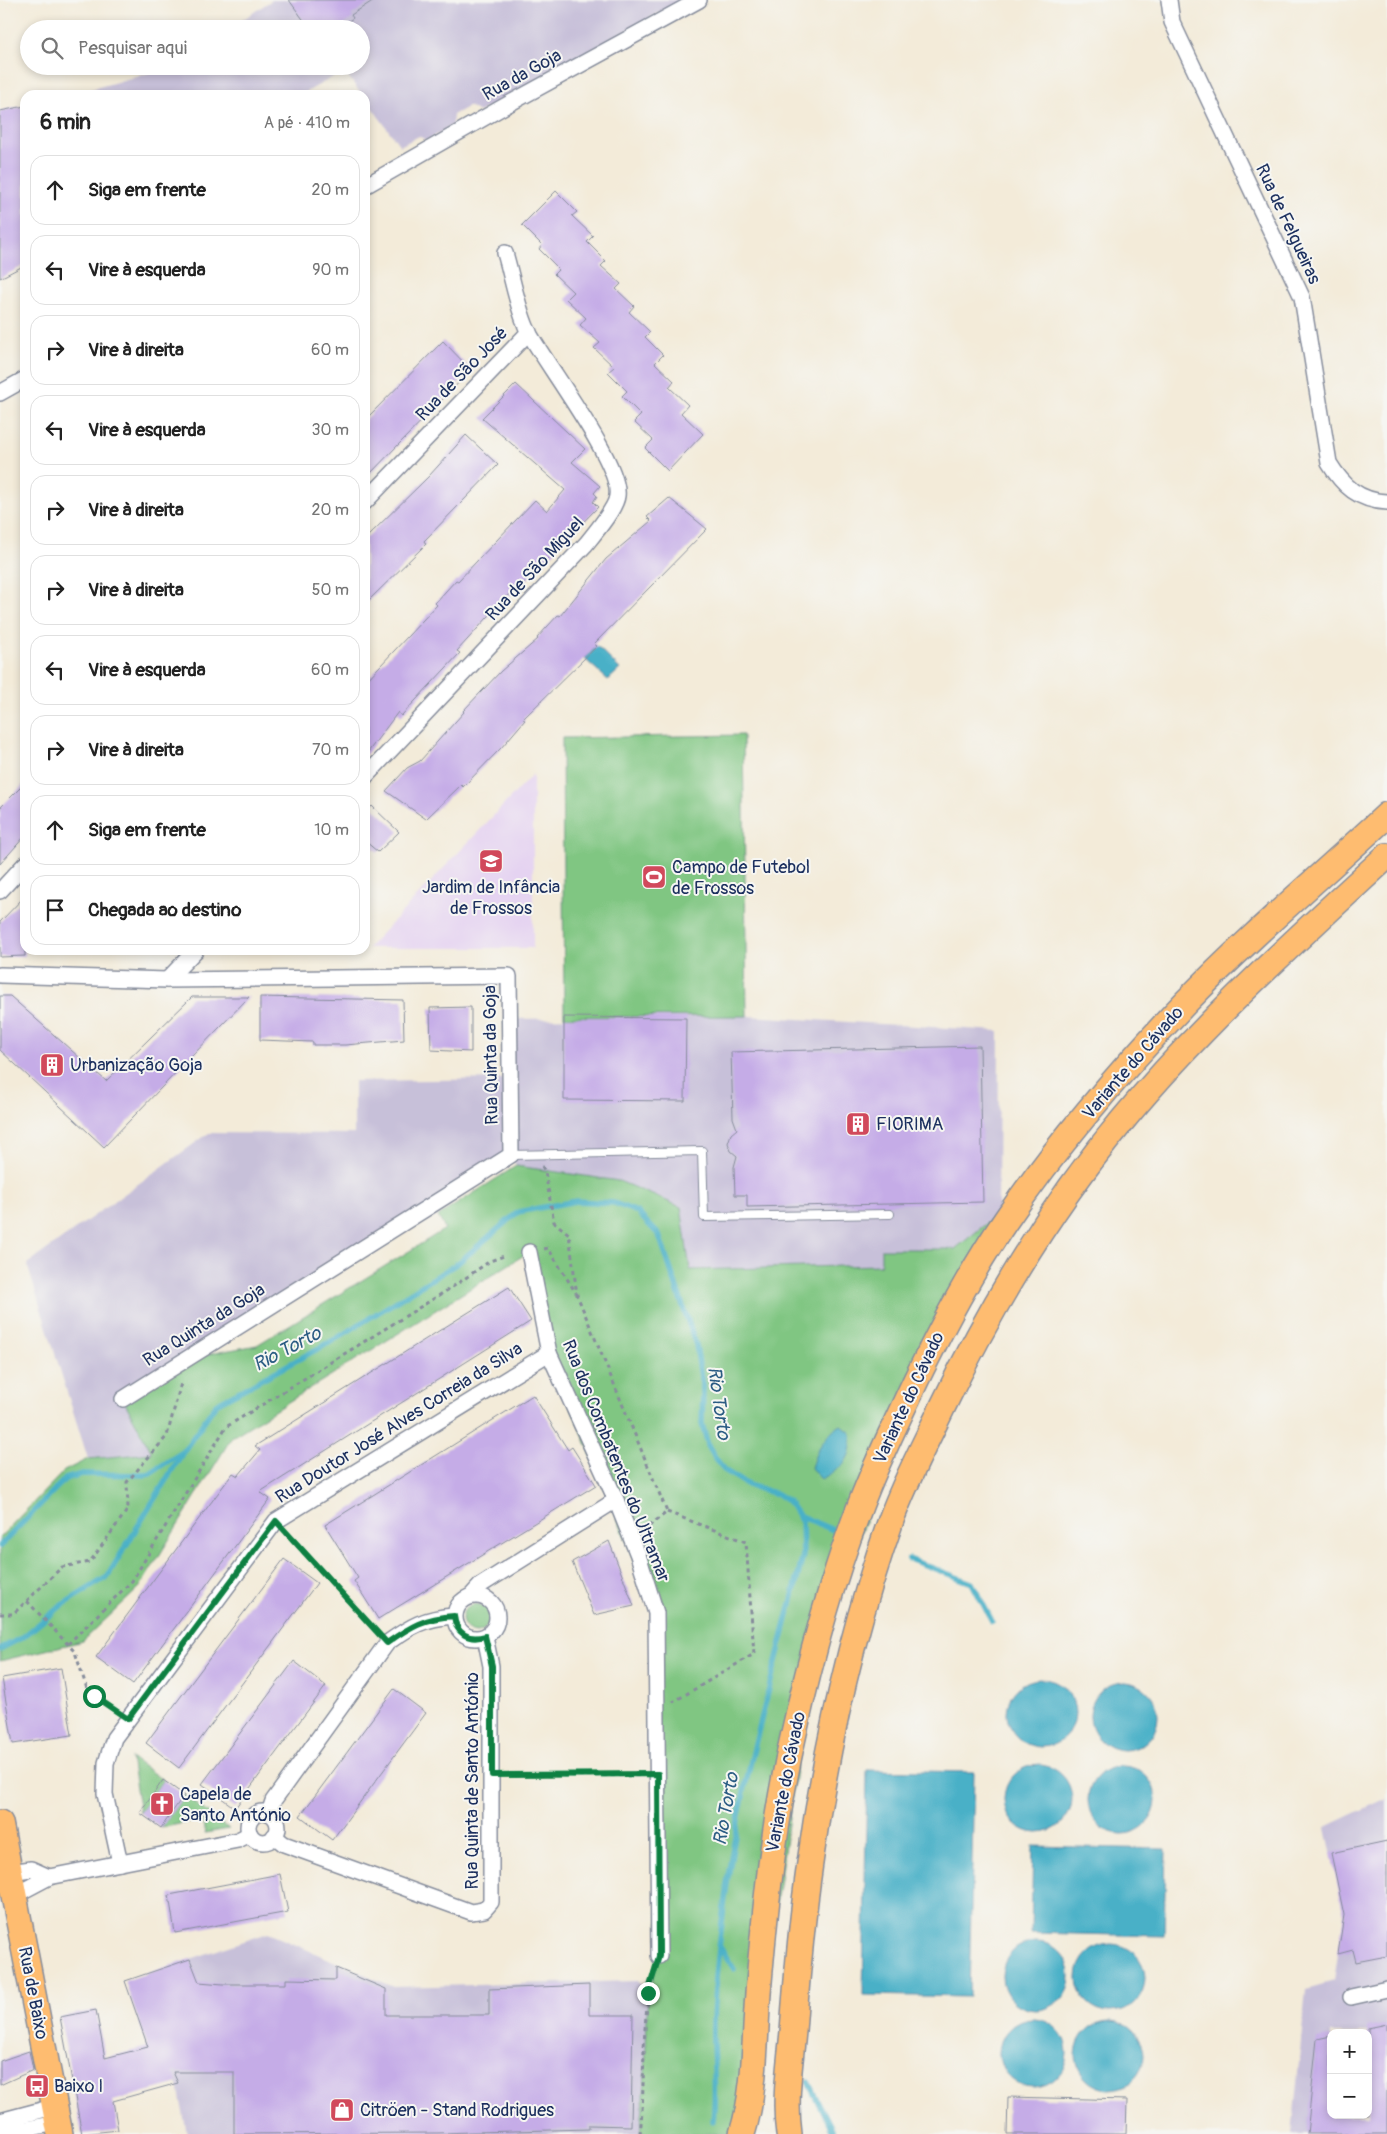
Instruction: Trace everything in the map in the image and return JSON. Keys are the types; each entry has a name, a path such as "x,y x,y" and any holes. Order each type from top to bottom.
{"main road":[{"name":"Variante do Cávado","path":"742,2134 750,2098 768,1882 777,1818 796,1725 813,1656 840,1564 861,1503 889,1438 935,1341 970,1277 1006,1220 1100,1098 1180,1009 1224,964 1387,815"},
{"name":"Variante do Cávado","path":"789,2134 787,2100 803,1907 830,1745 869,1587 892,1517 921,1452 964,1361 1002,1291 1037,1233 1074,1182 1121,1122 1211,1021 1250,982 1387,856"},
{"name":"Rua de Baixo","path":"0,1823 57,2121"}],"street":[{"name":"Rua da Goja","path":"370,183 503,107 699,0"},
{"name":"Rua de Felgueiras","path":"1169,0 1172,22 1302,297 1329,464 1341,482 1358,496 1376,502 1387,502"},
{"name":"Rua de São José","path":"370,497 528,332 505,253"},
{"name":"Rua de São Miguel","path":"370,772 586,544 603,523 617,496 612,472 596,439 528,332"},
{"path":"0,393 20,382"},
{"path":"0,891 20,869"},
{"path":"167,980 191,955"},
{"name":"Rua Quinta da Goja","path":"0,975 167,980 509,976 511,1154 123,1399"},
{"name":"Rua dos Combatentes do Ultramar","path":"529,1252 549,1353 616,1500 632,1540 656,1613 659,1956"},
{"name":"Rua Doutor José Alves Correia da Silva","path":"120,1863 105,1794 106,1763 114,1738 276,1521 549,1353"},
{"path":"471,1596 484,1598 495,1607 497,1620 495,1627 485,1636 473,1639 467,1637 457,1628 454,1616 459,1603 471,1596 480,1585 616,1500"},
{"path":"269,1812 273,1801 387,1643 413,1624 437,1617 454,1616"},
{"name":"Rua Quinta de Santo António","path":"12,1883 238,1840 250,1834 262,1841 274,1836 284,1844 471,1912 484,1910 491,1902 492,1775 492,1666 485,1636"},
{"path":"250,1834 248,1825 251,1817 259,1812 269,1812"},
{"path":"269,1812 278,1823 274,1836"},
{"name":"Rua Quinta de Santo António","path":"12,1883 30,1869 49,1877"},
{"path":"1351,1997 1387,1989"},
{"path":"0,2121 57,2121"},
{"path":"0,2134 57,2121"}],"lane":[{"path":"511,1154 702,1151 704,1217 890,1214"}],"path":[{"path":"534,1154 546,1172 554,1222 569,1234 577,1295"},
{"path":"529,1252 548,1248 577,1295 666,1512 746,1542 754,1654 658,1711"},
{"path":"68,1644 132,1582 226,1427 451,1288 490,1261 504,1256"},
{"path":"0,1614 13,1614 62,1567 90,1562 128,1509 127,1482 167,1436 187,1358"},
{"path":"632,1540 666,1512"},
{"path":"276,1521 387,1643"},
{"path":"27,1600 75,1652 88,1692 128,1719"},
{"path":"492,1775 658,1774"},
{"path":"640,2134 644,2099 648,1993 659,1956"}],"shaded area":[{"path":"272,0 682,0 479,112 469,106 453,115 452,125 427,141 419,136 400,146 370,105 370,90 358,90 347,75 370,75 370,20 242,20"},
{"path":"141,75 337,75 310,90 89,90"},
{"name":"Jardim de Infância de Frossos","path":"533,774 533,948 370,948"},
{"path":"747,1016 999,1031 998,1214 955,1249 881,1249 881,1265 690,1270 545,1172 516,1166 511,1155 123,1399 152,1453 88,1459 27,1264 209,1133 354,1134 354,1081 510,1079 509,1019"},
{"path":"1387,1798 1387,2134 1292,2134 1306,1989 1334,1981 1344,1915 1326,1827"},
{"path":"268,1933 394,1987 638,1981 648,1993 644,2099 640,2134 187,2134 178,2085 169,2062 155,2067 125,1981"}],"green space":[{"name":"Campo de Futebol de Frossos","path":"743,735 747,1016 564,1017 562,738"},
{"path":"516,1166 619,1181 681,1207 690,1270 881,1265 881,1249 955,1249 998,1214 935,1341 813,1656 742,2134 640,2134 644,2099 648,1993 659,1956 656,1613 549,1353 529,1252 232,1437 140,1587 83,1641 0,1661 0,1537 64,1471 88,1459 152,1453 123,1399 187,1358 257,1345 445,1229 438,1216"},
{"path":"476,1604 486,1608 490,1618 486,1628 476,1632 466,1628 462,1618 466,1608"},
{"path":"131,1758 163,1780 140,1813"},
{"path":"184,1795 229,1829 205,1833 202,1819 161,1828"}],"water":[{"path":"597,646 620,669 608,680 585,659"},
{"path":"841,1425 851,1433 848,1456 841,1466 821,1479 811,1468 813,1461 818,1449 826,1438"},
{"path":"1041,1679 1054,1682 1065,1689 1072,1700 1075,1713 1072,1726 1065,1737 1054,1744 1041,1747 1028,1744 1017,1737 1010,1726 1007,1713 1010,1700 1017,1689 1028,1682"},
{"path":"1124,1682 1137,1685 1148,1692 1155,1703 1158,1716 1155,1729 1148,1740 1137,1747 1124,1750 1111,1747 1100,1740 1093,1729 1090,1716 1093,1703 1100,1692 1111,1685"},
{"path":"1038,1765 1051,1768 1062,1775 1069,1786 1072,1799 1069,1812 1062,1823 1051,1830 1038,1833 1025,1830 1014,1823 1007,1812 1004,1799 1007,1786 1014,1775 1025,1768"},
{"path":"1122,1766 1135,1769 1146,1776 1153,1787 1156,1800 1153,1813 1146,1824 1135,1831 1122,1834 1109,1831 1098,1824 1091,1813 1088,1800 1091,1787 1098,1776 1109,1769"},
{"path":"867,1770 974,1772 969,1997 863,1995"},
{"path":"1033,1846 1166,1849 1164,1936 1031,1933"},
{"path":"1036,1942 1049,1945 1060,1952 1067,1963 1070,1976 1067,1989 1060,2000 1049,2007 1036,2010 1023,2007 1012,2000 1005,1989 1002,1976 1005,1963 1012,1952 1023,1945"},
{"path":"1111,1944 1124,1947 1135,1954 1142,1965 1145,1978 1142,1991 1135,2002 1124,2009 1111,2012 1098,2009 1087,2002 1080,1991 1077,1978 1080,1965 1087,1954 1098,1947"},
{"path":"1033,2019 1046,2022 1057,2029 1064,2040 1067,2053 1064,2066 1057,2077 1046,2084 1033,2087 1020,2084 1009,2077 1002,2066 999,2053 1002,2040 1009,2029 1020,2022"},
{"path":"1110,2021 1123,2024 1134,2031 1141,2042 1144,2055 1141,2068 1134,2079 1123,2086 1110,2089 1097,2086 1086,2079 1079,2068 1076,2055 1079,2042 1086,2031 1097,2024"}],"building":[{"path":"289,0 374,0 351,15 353,18 350,20 303,20"},
{"path":"20,107 20,268 0,278 0,111"},
{"path":"556,191 577,212 572,216 593,236 587,242 606,261 601,266 621,284 616,289 634,306 629,312 650,332 645,337 663,355 655,363 674,381 669,387 688,405 681,413 703,434 668,471 645,448 653,440 634,422 641,415 622,396 627,391 608,372 614,367 594,348 600,343 580,325 586,318 566,299 573,292 554,274 559,269 539,249 542,245 522,225"},
{"path":"443,341 471,370 370,474 370,415"},
{"path":"516,384 585,449 572,462 600,486 594,493 597,496 593,502 598,507 511,596 509,594 457,651 460,653 401,716 398,712 370,749 370,677 437,605 435,603 456,580 458,581 535,500 547,511 565,490 482,418"},
{"path":"466,435 498,465 424,541 426,544 370,599 370,534 429,476"},
{"path":"669,498 707,529 594,644 597,646 523,719 525,720 501,748 463,787 461,785 426,819 386,791 407,768 420,761 501,671 538,639 558,615 560,616 606,559 651,521 647,517"},
{"path":"20,788 20,842 0,864 0,808"},
{"path":"372,806 399,832 378,852 370,845 370,808"},
{"path":"20,901 20,955 25,956 0,957 0,922"},
{"name":"Urbanização Goja","path":"0,996 10,996 106,1081 192,997 249,997 104,1147 0,1050"},
{"path":"260,997 403,1000 404,1040 345,1045 313,1045 313,1042 260,1040"},
{"path":"471,1007 471,1052 431,1050 430,1008"},
{"path":"564,1017 686,1018 685,1101 564,1100"},
{"name":"FIORIMA","path":"980,1046 983,1202 747,1207 747,1195 735,1195 734,1167 737,1156 731,1151 728,1143 731,1134 737,1129 733,1118 731,1052"},
{"path":"509,1287 531,1321 260,1492 270,1499 133,1684 96,1657 233,1473 238,1476 260,1450 255,1446"},
{"path":"533,1395 568,1450 572,1447 596,1485 378,1619 354,1581 358,1578 325,1525"},
{"path":"609,1541 634,1606 594,1615 572,1562"},
{"path":"284,1559 317,1583 179,1768 146,1743"},
{"path":"294,1661 326,1686 235,1808 202,1784"},
{"path":"61,1668 72,1735 13,1744 2,1678"},
{"path":"394,1689 426,1713 332,1840 300,1816"},
{"name":"Capela de Santo António","path":"163,1780 184,1795 161,1828 140,1813"},
{"path":"1387,1841 1387,1956 1356,1962 1353,1950 1338,1954 1344,1915 1331,1853"},
{"path":"280,1874 288,1912 175,1933 169,1895"},
{"path":"190,1959 199,1982 223,1984 286,1984 286,1979 336,1980 336,1968 386,1989 386,2015 489,2015 489,1989 589,1985 589,2015 633,2015 631,2126 589,2125 589,2129 438,2133 234,2134 234,2072 173,2072 178,2083 113,2101 118,2130 82,2134 60,2017 96,2010 105,2058 148,2047 125,1981"},
{"path":"1387,2024 1387,2134 1307,2134 1317,2039 1327,2037 1327,2119 1372,2119 1372,2029 1368,2028"},
{"path":"29,2051 33,2070 0,2085 0,2061"},
{"path":"1008,2097 1127,2100 1126,2134 1007,2134"}],"waterway":[{"name":"Rio Torto","path":"0,1649 23,1637 62,1605 107,1577 183,1452 216,1404 334,1340 458,1263 518,1212 576,1201 614,1203 637,1212 659,1235 696,1345 703,1391 702,1424 709,1448 724,1470 748,1485 777,1494 788,1501 802,1521 803,1555 749,1769 725,1899 714,2008 715,2097 713,2121"},
{"name":"Rio Torto","path":"0,1546 65,1479 82,1474 147,1475 181,1453"},
{"path":"798,1515 833,1530"},
{"path":"909,1559 972,1583 992,1621"},
{"path":"720,1947 734,1969"},
{"path":"808,2082 834,2134"}],"place":[{"name":"Jardim de Infância de Frossos","path":"491,861"},
{"name":"Campo de Futebol de Frossos","path":"654,877"},
{"name":"Urbanização Goja","path":"52,1065"},
{"name":"FIORIMA","path":"858,1124"},
{"name":"Capela de Santo António","path":"162,1804"},
{"name":"Baixo I","path":"37,2086"},
{"name":"Citröen - Stand Rodrigues","path":"342,2110"}],"route":[{"path":"94,1696 128,1719 276,1521 387,1643 413,1624 437,1617 454,1616 457,1628 461,1633 473,1639 485,1636 489,1650 492,1666 492,1775 658,1774 659,1956 648,1993"}]}
